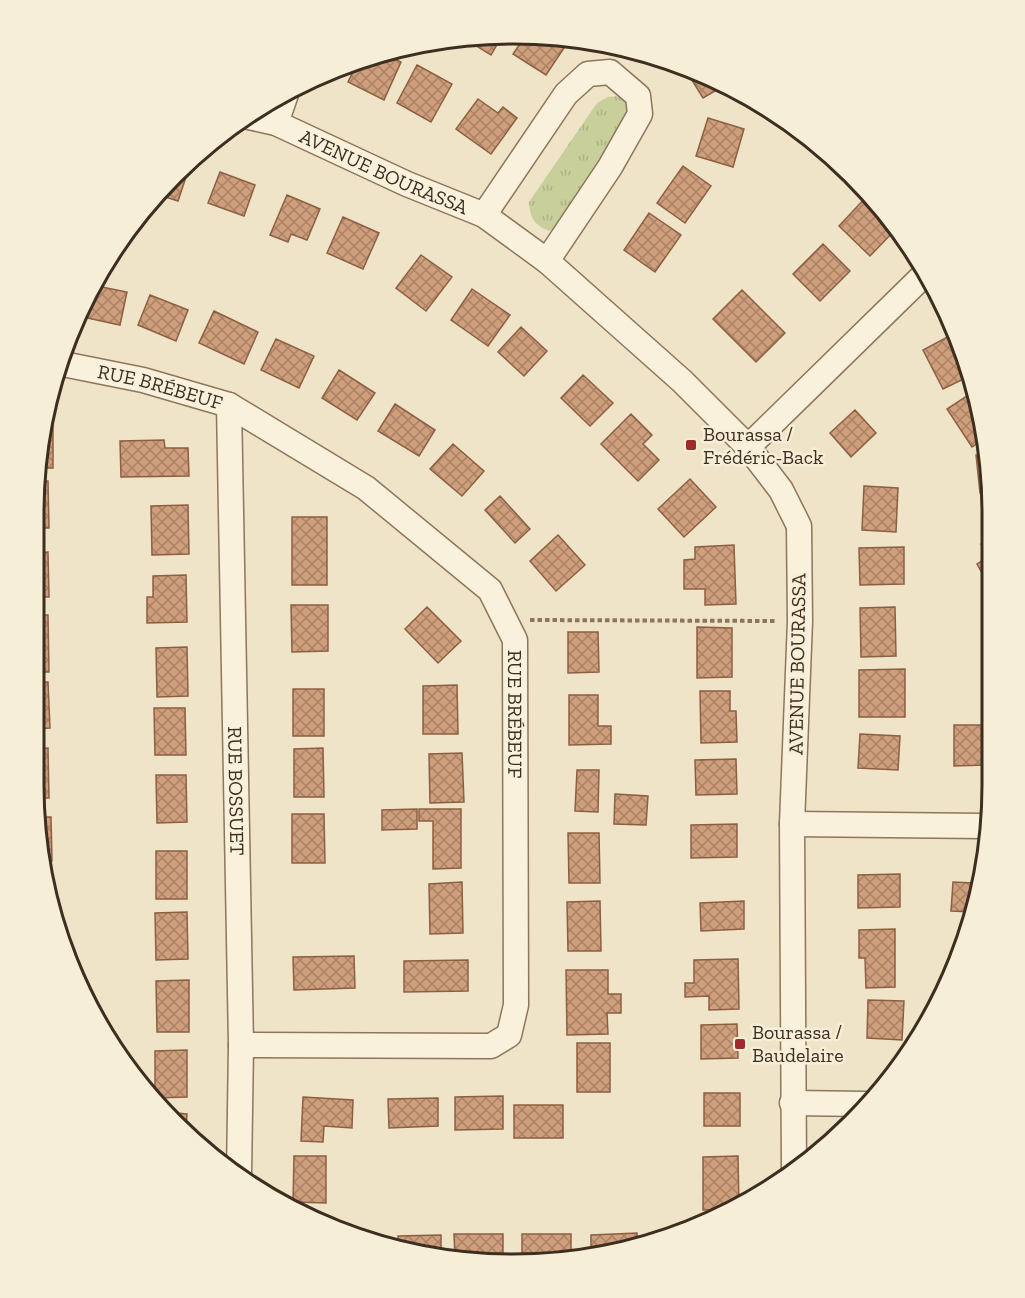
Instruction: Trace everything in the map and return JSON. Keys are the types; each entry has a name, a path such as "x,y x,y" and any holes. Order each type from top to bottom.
{"street":[{"name":"AVENUE BOURASSA","path":"484,215 566,94 588,74 610,72 638,96 640,114 610,167 547,261"},
{"path":"276,123 283,104"},
{"name":"AVENUE BOURASSA","path":"258,119 276,123 407,184 484,215 547,261 682,381 748,447 781,490 799,526 800,621 792,824 794,1161"},
{"path":"748,447 920,279"},
{"name":"RUE BRÉBEUF","path":"67,365 143,380 229,405 366,488 490,590 515,640 516,1005 509,1035 491,1046 241,1045"},
{"name":"RUE BOSSUET","path":"229,405 241,1045 239,1166"},
{"path":"792,824 979,826"},
{"path":"792,1102 857,1104"}],"path":[{"path":"505,620 800,621"}],"green space":[{"path":"620,96 631,105 563,227 549,231 544,229 534,220 529,202 597,103 608,97"}],"building":[{"path":"497,44 491,55 476,46"},
{"path":"520,44 565,47 546,75 513,54"},
{"path":"394,58 401,62 384,100 348,82 353,71 362,68"},
{"path":"417,65 452,84 431,122 397,103"},
{"path":"691,79 716,90 703,98"},
{"path":"478,99 498,113 503,107 517,118 491,154 456,129"},
{"path":"708,118 744,129 733,167 696,156"},
{"path":"683,166 711,186 685,223 657,203"},
{"path":"220,172 255,185 244,216 208,203"},
{"path":"186,176 178,201 166,197"},
{"path":"287,195 320,209 307,240 291,234 288,242 270,235"},
{"path":"863,201 890,235 870,256 839,226"},
{"path":"649,213 681,235 655,272 624,250"},
{"path":"343,217 379,233 363,269 327,253"},
{"path":"823,244 850,271 820,301 793,274"},
{"path":"421,255 452,277 426,311 396,288"},
{"path":"101,287 127,292 120,325 86,318"},
{"path":"472,289 510,315 488,346 451,320"},
{"path":"742,290 785,333 756,362 713,319"},
{"path":"150,295 188,310 176,341 138,325"},
{"path":"214,311 258,332 244,364 199,343"},
{"path":"521,327 547,351 524,376 498,352"},
{"path":"947,337 962,380 943,389 923,350"},
{"path":"276,339 314,356 299,388 261,370"},
{"path":"339,370 375,393 357,420 322,398"},
{"path":"583,375 613,403 590,426 561,398"},
{"path":"967,396 976,444 972,447 947,409"},
{"path":"395,404 435,430 419,456 378,431"},
{"path":"855,410 876,433 851,457 830,433"},
{"path":"631,414 652,435 643,444 659,460 638,481 601,444"},
{"path":"53,421 53,468 46,468"},
{"path":"164,440 165,448 188,448 189,476 121,477 120,441"},
{"path":"453,444 484,471 462,496 430,469"},
{"path":"977,455 981,493 980,493"},
{"path":"690,479 716,507 684,537 658,509"},
{"path":"45,481 48,481 49,528 44,528"},
{"path":"864,486 898,488 896,532 862,530"},
{"path":"500,496 530,529 515,543 485,510"},
{"path":"188,505 189,554 152,555 151,506"},
{"path":"292,517 327,517 327,585 292,585"},
{"path":"558,535 585,565 556,591 530,561"},
{"path":"734,545 736,604 705,605 705,589 684,589 684,560 695,559 695,547"},
{"path":"904,547 904,584 860,585 859,548"},
{"path":"44,552 48,552 49,597 44,597"},
{"path":"982,561 982,573 977,564"},
{"path":"186,575 187,622 147,623 147,597 153,597 153,576"},
{"path":"291,605 328,605 328,651 292,652"},
{"path":"427,607 461,641 438,663 405,629"},
{"path":"895,607 896,656 861,657 860,608"},
{"path":"44,615 48,615 49,672 44,672"},
{"path":"697,627 732,628 732,677 697,678"},
{"path":"568,632 598,632 599,672 568,673"},
{"path":"187,647 188,696 157,697 156,648"},
{"path":"905,669 905,717 859,717 859,670"},
{"path":"44,682 48,682 50,728 44,728"},
{"path":"457,685 458,734 423,734 423,686"},
{"path":"293,689 324,689 324,736 293,736"},
{"path":"700,691 730,691 730,711 736,711 737,742 701,743"},
{"path":"569,695 598,695 598,726 611,726 611,744 569,745"},
{"path":"154,708 185,708 186,755 155,755"},
{"path":"954,725 982,725 982,765 954,766"},
{"path":"860,734 900,736 898,770 858,768"},
{"path":"44,748 48,748 49,798 44,798"},
{"path":"323,748 324,797 294,797 294,749"},
{"path":"462,753 464,802 430,803 429,754"},
{"path":"736,759 737,794 696,795 695,760"},
{"path":"577,770 599,770 598,812 575,811"},
{"path":"156,775 186,775 187,822 157,823"},
{"path":"615,794 648,796 646,825 614,824"},
{"path":"417,809 417,829 382,830 382,810"},
{"path":"419,809 461,809 461,868 433,869 433,821 419,821"},
{"path":"292,814 324,814 325,863 292,863"},
{"path":"45,817 51,817 52,861 48,847"},
{"path":"737,824 737,857 691,858 691,825"},
{"path":"568,833 599,833 600,883 569,883"},
{"path":"156,851 187,851 187,899 156,899"},
{"path":"900,874 900,907 858,908 858,875"},
{"path":"462,882 463,933 430,934 429,884"},
{"path":"953,882 971,883 965,912 951,911"},
{"path":"600,901 601,951 568,951 567,902"},
{"path":"744,901 744,929 701,931 700,903"},
{"path":"187,912 188,959 156,960 155,913"},
{"path":"895,929 895,987 866,988 865,958 859,958 859,930"},
{"path":"354,956 355,988 294,990 293,957"},
{"path":"738,959 739,1009 709,1010 709,996 685,997 685,983 694,983 694,960"},
{"path":"468,960 468,991 404,992 404,961"},
{"path":"566,970 608,970 608,994 621,994 621,1013 607,1013 608,1034 567,1035"},
{"path":"189,980 189,1032 157,1032 156,981"},
{"path":"868,1000 904,1001 902,1040 867,1038"},
{"path":"737,1024 738,1058 701,1059 701,1025"},
{"path":"577,1043 610,1043 610,1092 577,1092"},
{"path":"187,1050 187,1097 163,1098 155,1089 155,1051"},
{"path":"704,1093 740,1093 740,1126 704,1126"},
{"path":"503,1096 503,1129 455,1130 455,1097"},
{"path":"303,1097 353,1100 352,1128 324,1126 323,1142 301,1141"},
{"path":"438,1098 438,1126 389,1128 388,1099"},
{"path":"514,1105 563,1105 563,1138 514,1138"},
{"path":"177,1113 187,1114 187,1122"},
{"path":"294,1156 326,1156 326,1203 298,1202 293,1200"},
{"path":"738,1156 739,1196 711,1210 703,1210 703,1157"},
{"path":"637,1233 637,1238 591,1247 591,1235"},
{"path":"454,1234 503,1234 503,1254 455,1250"},
{"path":"522,1234 571,1234 571,1250 522,1254"},
{"path":"441,1235 441,1248 398,1240 398,1236"}],"place":[{"name":"Bourassa / Frédéric-Back","path":"691,445"},
{"name":"Bourassa / Baudelaire","path":"740,1044"}]}
